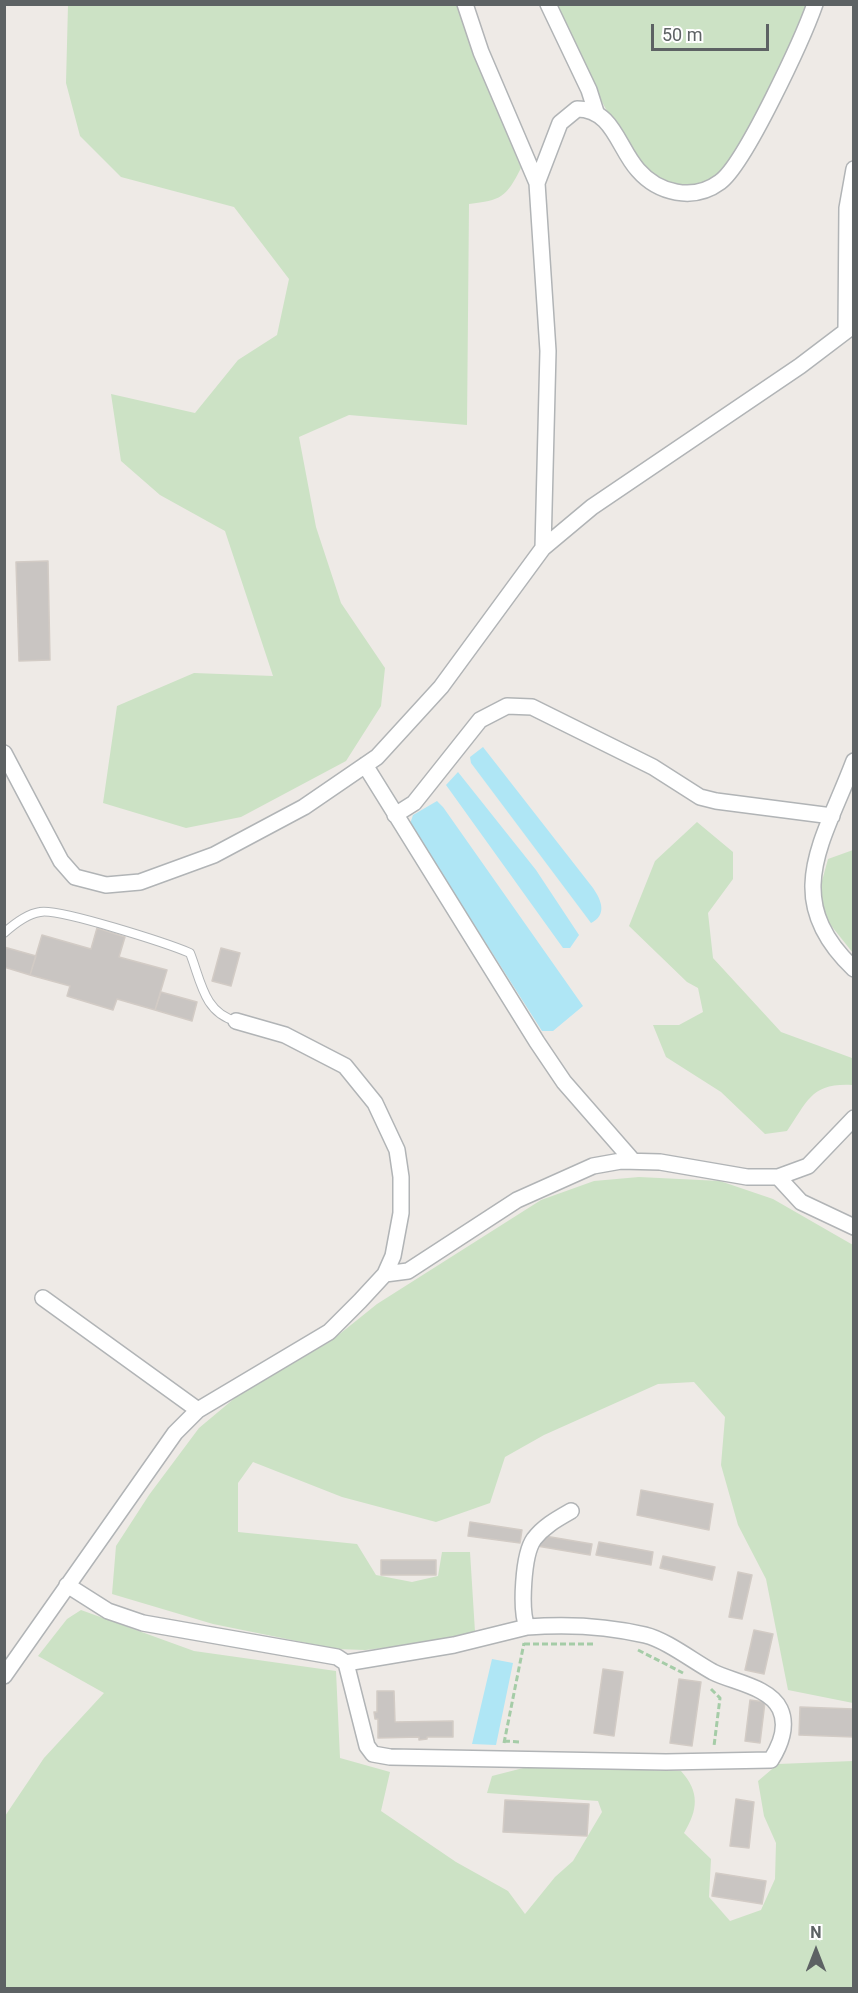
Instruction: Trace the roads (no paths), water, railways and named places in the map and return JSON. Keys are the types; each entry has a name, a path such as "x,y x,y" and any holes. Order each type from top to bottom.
{"street":[{"path":"465,4 481,52 537,183 548,351 543,548"},
{"path":"548,4 589,90 596,112 609,124 638,170 656,188 678,193 694,193 708,189 731,172 745,150 804,33 815,4"},
{"path":"537,183 560,123 577,109 596,112"},
{"path":"4,753 61,861 75,877 106,885 140,882 214,855 304,807 377,757 441,687 543,548 592,507 800,366 850,327 847,208 854,169"},
{"path":"395,814 414,803 428,788 480,720 494,711 519,705 550,714 653,767 700,796 716,801 832,816"},
{"path":"854,761 821,843 812,890 823,931 833,949 854,969"},
{"path":"365,765 564,1082 633,1161"},
{"path":"4,1676 175,1433 198,1410 284,1361 329,1332 385,1274 393,1256 401,1213 401,1177 397,1150 375,1103 345,1066 285,1035 236,1021"},
{"path":"385,1274 408,1271 517,1200 593,1166 633,1161 660,1162 747,1177 778,1177 808,1166 854,1118"},
{"path":"778,1177 801,1202 854,1227"},
{"path":"43,1298 198,1410"},
{"path":"527,1627 521,1598 532,1541 549,1523 571,1511"},
{"path":"67,1585 108,1611 144,1623 231,1640 321,1653 346,1663 453,1645 527,1627 588,1627 647,1635 715,1673 766,1694 780,1709 783,1733 780,1747 771,1760 666,1762 373,1754 367,1746 346,1663"}],"lane":[{"path":"4,933 14,923 40,911 65,915 172,945 190,953 209,1005 218,1014 236,1021"}],"water":[{"path":"483,747 593,888 601,903 601,912 596,920 591,923 471,763 470,757"},
{"path":"458,772 536,870 579,935 570,948 563,948 446,785"},
{"path":"437,801 583,1006 553,1031 542,1031 410,824 413,815"},
{"path":"492,1659 513,1663 496,1745 472,1744"}]}
